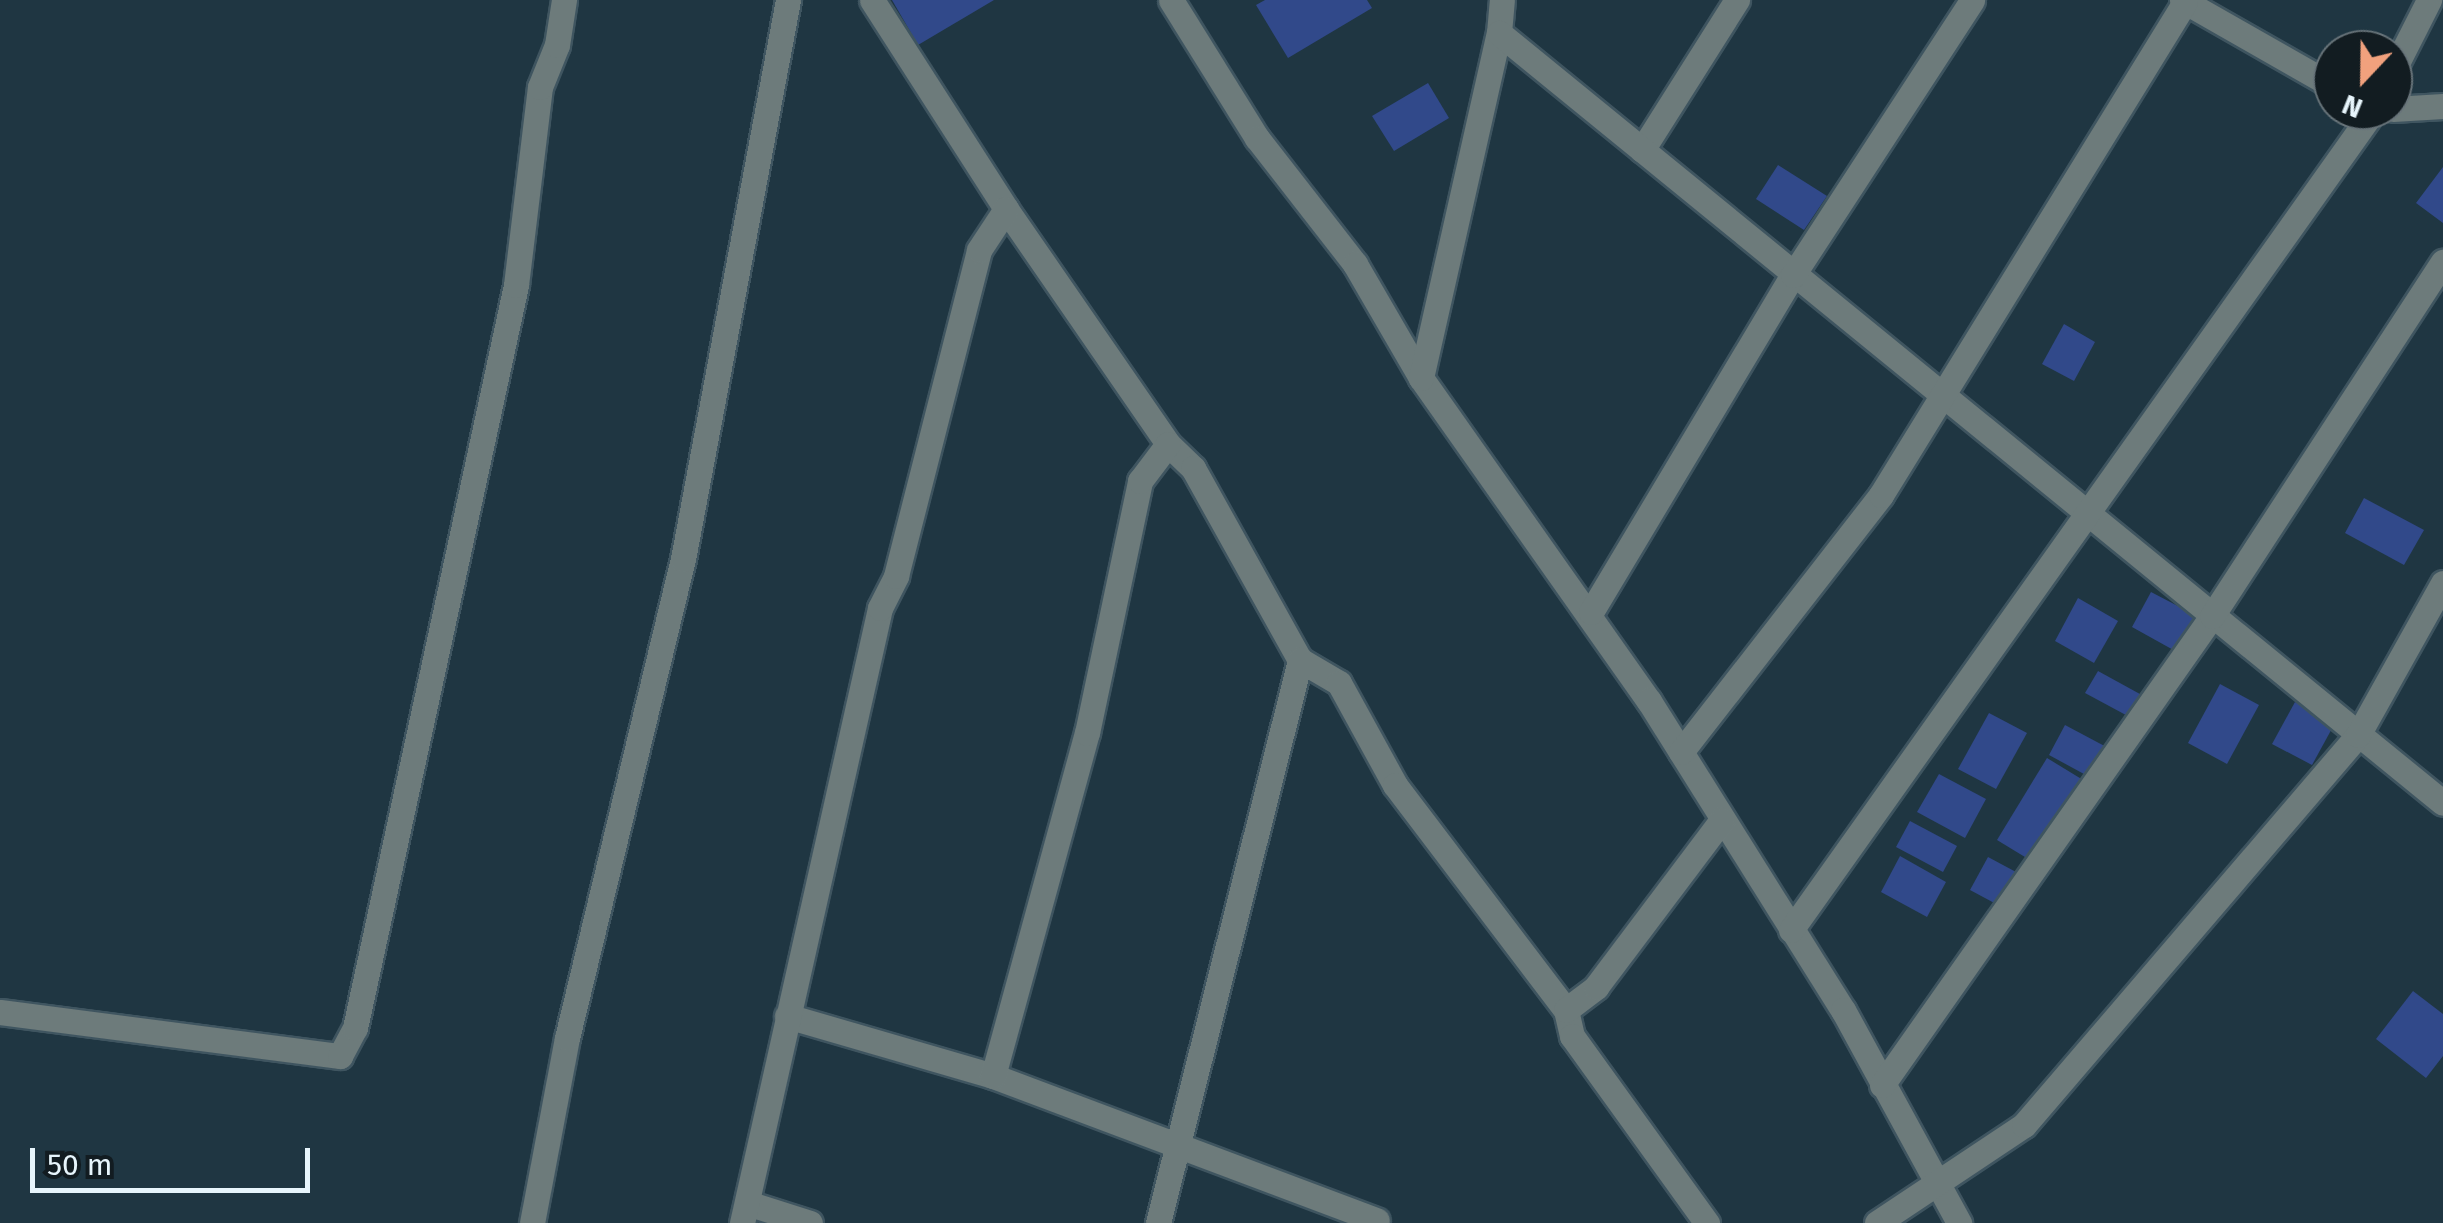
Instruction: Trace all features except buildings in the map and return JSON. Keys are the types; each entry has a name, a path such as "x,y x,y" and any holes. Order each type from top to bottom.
{"street":[{"path":"0,1012 340,1056 355,1028 512,304 540,87 557,45 564,0"},
{"path":"532,1223 566,1038 683,559 788,0"},
{"path":"872,0 1006,209 1168,444 1193,468 1300,660 1339,683 1396,785 1566,1010 1572,1036 1707,1223"},
{"path":"1171,0 1257,138 1356,264 1421,378 1591,612 1791,930 1959,1223"},
{"path":"1421,378 1500,33 1502,0"},
{"path":"1642,150 1738,0"},
{"path":"1591,612 1796,277 1972,0"},
{"path":"2413,32 2429,0"},
{"path":"1680,752 1881,495 2184,1 2313,75"},
{"path":"1500,33 2085,515 2443,803"},
{"path":"2413,108 2443,106"},
{"path":"1791,930 2360,130"},
{"path":"810,1223 744,1213 880,608 896,576 979,250 1006,209"},
{"path":"1882,1085 2212,616 2443,262"},
{"path":"994,1076 1086,733 1140,481 1168,444"},
{"path":"1877,1223 1936,1180 2024,1125 2358,735 2443,583"},
{"path":"1158,1223 1300,660"},
{"path":"1566,1010 1596,987 1722,820"},
{"path":"787,1016 994,1076 1377,1220"}]}
